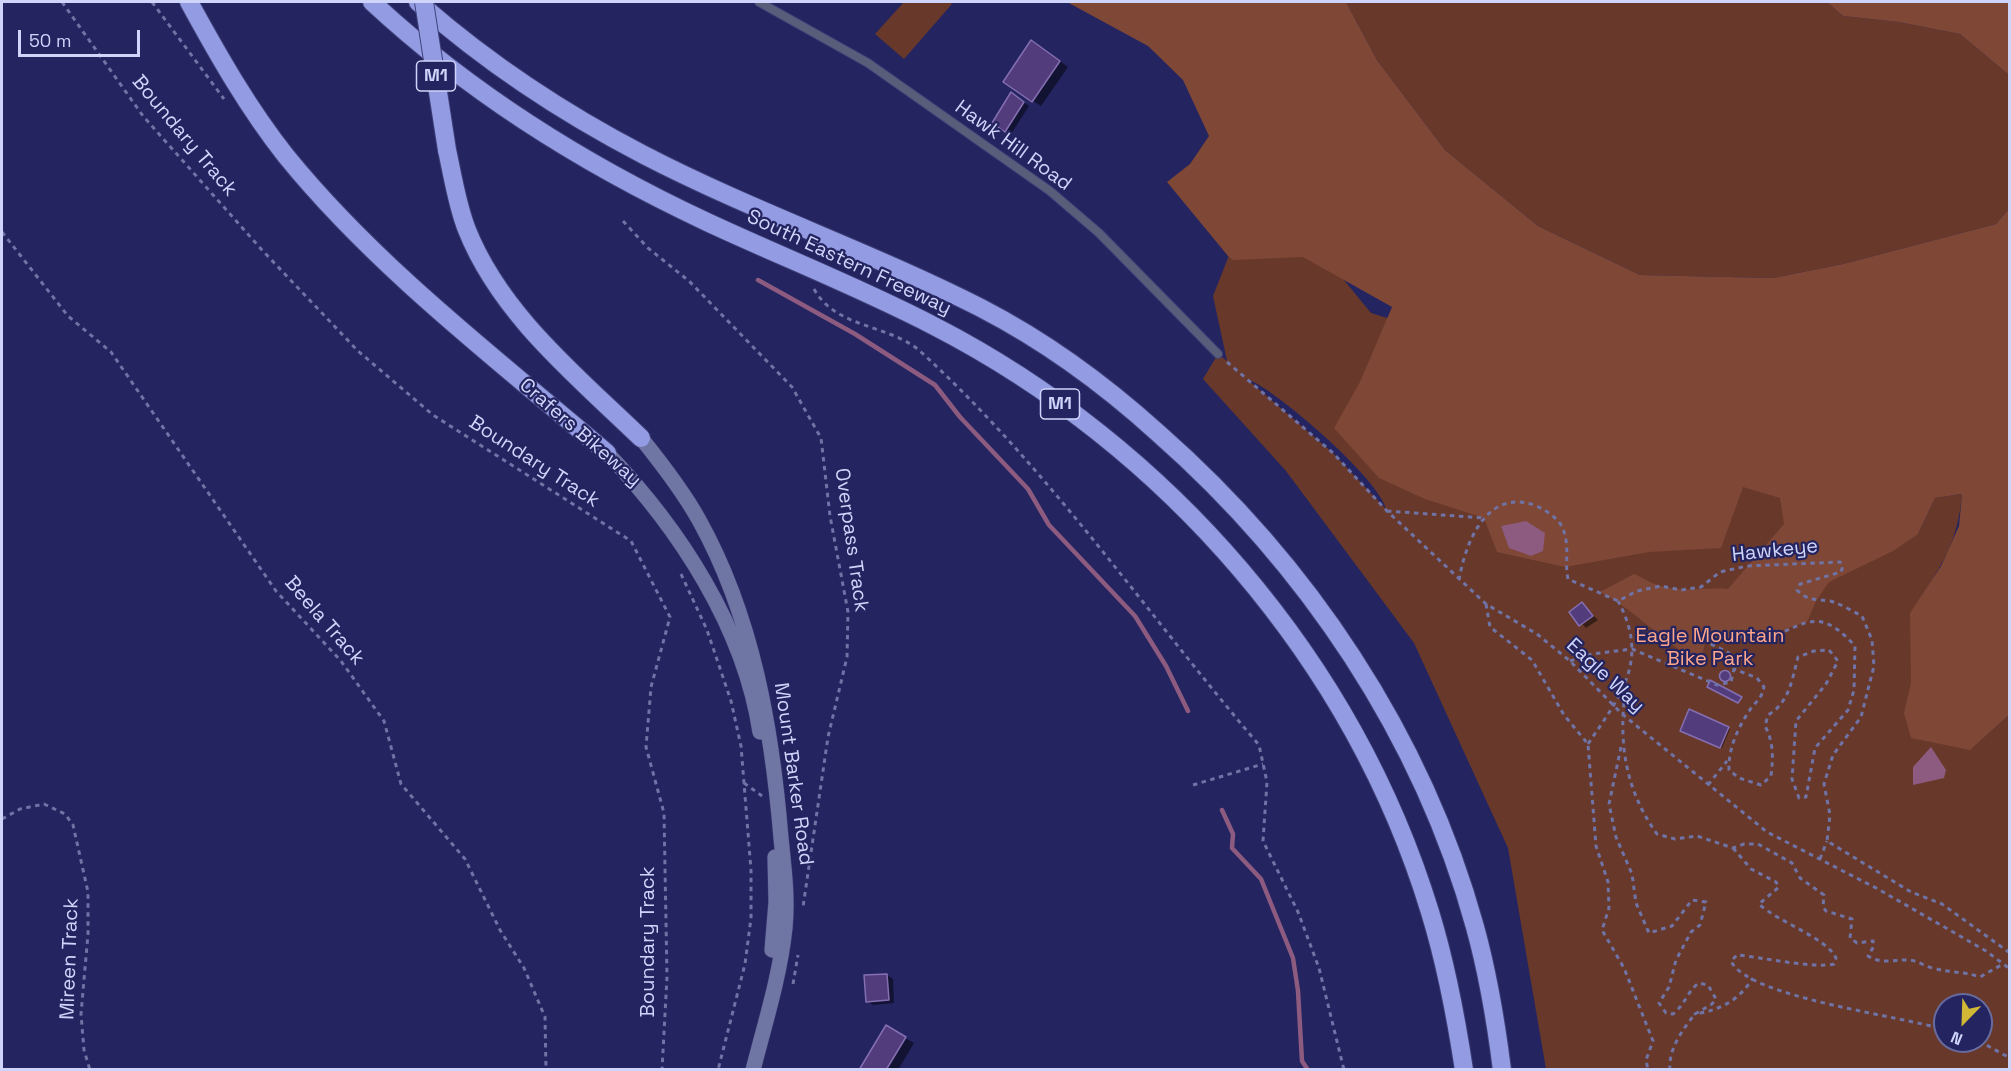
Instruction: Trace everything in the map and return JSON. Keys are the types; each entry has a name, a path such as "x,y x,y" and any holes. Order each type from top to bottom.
{"highway":[{"path":"189,2 244,96 286,155 324,198 418,292 607,453"},
{"name":"South Eastern Freeway","path":"372,2 430,52 484,94 553,140 628,183 706,222 861,289 948,333 1032,384 1087,422 1152,477 1214,538 1269,604 1320,676 1363,751 1401,831 1430,912 1454,1003 1464,1070"},
{"name":"South Eastern Freeway","path":"418,2 498,64 570,112 642,154 720,191 877,257 986,310 1057,354 1126,404 1191,461 1252,525 1308,592 1357,663 1400,737 1436,817 1475,927 1494,1012 1502,1070"},
{"name":"M1","path":"424,2 447,150 467,229 485,267 516,312 536,335 641,438"}],"main road":[{"name":"Mount Barker Road","path":"641,438 670,475 699,520 726,580 760,680 772,743 787,879 785,928 777,977 753,1070"},
{"name":"Mount Barker Road","path":"607,453 652,502 678,537 727,628 743,668 760,728 776,867 772,950 744,1070"}],"lane":[{"name":"Hawk Hill Road","path":"759,2 868,63 1050,191 1099,233 1218,354"}],"path":[{"name":"Boundary Track","path":"62,2 143,116 262,250 358,351 433,415 631,541 670,617 651,687 646,747 664,813 667,977 662,1070"},
{"path":"152,2 228,105"},
{"name":"Overpass Track","path":"623,221 648,248 689,281 792,387 820,438 830,516 848,612 847,657 828,737 802,913"},
{"name":"Beela Track","path":"2,232 68,316 111,352 276,591 341,661 384,721 401,784 465,859 500,930 524,968 544,1017 546,1070"},
{"path":"813,288 818,296 842,317 909,341 971,398 1078,522 1259,745 1267,782 1263,841 1298,912 1319,968 1344,1070"},
{"name":"Eagle Way","path":"1218,354 1333,453 1387,511 1486,604 1537,634 1570,661 1622,714 1767,832 1976,945 2010,969"},
{"path":"1459,580 1469,543 1484,518 1496,507 1513,500 1536,505 1560,524 1568,549 1565,567 1568,579 1618,601 1631,629 1633,661 1626,685 1622,714 1622,746 1609,804 1616,837 1632,874 1636,903 1649,933 1672,926 1692,900 1706,902 1700,925 1691,932 1676,960 1670,987 1659,1003 1666,1013 1673,1014 1681,1008 1693,987 1699,983 1708,985 1716,999 1695,1014 1679,1034 1669,1063 1670,1070"},
{"path":"1387,511 1484,518"},
{"name":"Hawkeye","path":"1618,601 1637,591 1661,586 1681,590 1701,587 1720,572 1747,566 1840,562 1843,566 1841,572 1800,584 1797,590 1802,596 1816,601 1829,601 1862,616 1872,640 1874,666 1861,717 1833,756 1824,784 1830,816 1827,841"},
{"path":"680,573 707,630 731,701 741,746 751,870 751,918 745,964 718,1070"},
{"path":"1486,604 1490,627 1532,660 1564,715 1588,744 1596,846 1608,882 1609,908 1602,930 1624,968 1653,1041 1646,1060 1648,1070"},
{"path":"1570,661 1592,654 1632,649 1717,685 1731,682 1734,669 1729,653 1705,641 1709,631 1725,630 1753,639 1808,622 1824,622 1838,627 1855,646 1854,690 1848,711 1815,748 1806,798 1799,798 1792,779 1797,721 1826,684 1838,661 1829,650 1814,651 1798,657 1784,701 1780,708 1768,716 1765,726 1771,737 1773,754 1771,776 1761,785 1752,783 1729,770 1728,760"},
{"path":"1708,785 1728,760 1744,719 1761,697 1764,687 1757,678 1734,669"},
{"path":"1588,744 1626,685"},
{"path":"1622,746 1633,792 1658,834 1675,839 1696,836 1733,848 1751,870 1776,882 1779,887 1759,904 1777,919 1825,944 1836,958 1834,964 1821,967 1737,955 1731,961 1733,967 1799,998 1859,1012 1916,1020 1933,1026"},
{"path":"1193,786 1263,764"},
{"path":"744,783 762,795 770,805"},
{"name":"Mireen Track","path":"2,819 21,809 44,804 65,814 73,825 88,892 88,934 81,1014 84,1050 90,1070"},
{"path":"1820,859 1827,841 1911,892 1942,904 2010,953"},
{"path":"1733,848 1744,844 1758,844 1792,863 1800,878 1824,895 1823,907 1826,910 1852,919 1850,938 1857,944 1873,940 1874,946 1868,956 1874,960 1898,963 1910,960 1935,969 1960,970 1980,977 2003,964"},
{"path":"790,991 797,972 799,948"},
{"path":"1695,1014 1716,1011 1743,994 1753,978"},
{"path":"1993,1049 2010,1058"}],"green space":[{"path":"904,2 949,2 952,4 904,59 875,34"},
{"path":"1346,2 1827,2 1843,16 1898,22 1960,34 2009,75 2009,209 1996,224 1843,264 1773,278 1640,275 1538,226 1445,150 1377,60"},
{"name":"Eagle Mountain Bike Park","path":"1256,187 1289,213 1371,313 1882,471 1918,534 1935,498 1962,494 1950,547 1923,594 1973,747 2009,715 2009,1069 1546,1069 1508,848 1414,643 1286,471 1203,379 1218,354 1227,361 1213,296","holes":["1247,379 1261,386 1302,417 1347,458 1366,478 1386,509 1333,453"]}],"shaded area":[{"path":"1067,2 1346,2 1377,60 1445,150 1538,226 1640,275 1773,278 1843,264 1996,224 2009,209 2009,715 1970,750 1911,738 1904,713 1911,683 1910,613 1941,566 1959,526 1962,494 1935,498 1918,534 1893,551 1829,582 1816,601 1807,622 1753,639 1705,641 1701,663 1675,647 1626,608 1600,592 1634,574 1654,584 1669,588 1728,589 1784,524 1780,498 1743,487 1721,548 1649,552 1565,567 1497,552 1484,518 1425,499 1379,478 1334,428 1360,382 1392,307 1303,257 1233,260 1228,256 1167,182 1190,164 1209,136 1183,80 1148,46"},
{"path":"1827,2 2009,2 2009,75 1960,34 1898,22 1843,16"},
{"path":"1526,521 1545,533 1543,551 1531,556 1509,548 1501,526"},
{"path":"1931,747 1946,770 1944,778 1913,785 1913,767"}],"building":[{"path":"1031,40 1060,61 1032,102 1003,82"},
{"path":"1011,92 1024,102 1005,132 992,123"},
{"path":"1582,602 1593,616 1579,626 1569,612"},
{"path":"1725,671 1729,672 1729,680 1725,681 1721,680 1720,676 1721,672"},
{"path":"1710,680 1742,697 1738,703 1707,687"},
{"path":"1689,709 1729,727 1720,748 1680,731"},
{"path":"887,974 889,1000 866,1002 864,975"},
{"path":"886,1025 906,1037 886,1070 859,1070"}],"waterway":[{"path":"758,280 855,334 935,385 960,417 1028,489 1049,525 1135,616 1166,666 1188,711"},
{"path":"1222,810 1233,834 1232,848 1261,879 1293,958 1298,991 1302,1061 1308,1070"}]}
